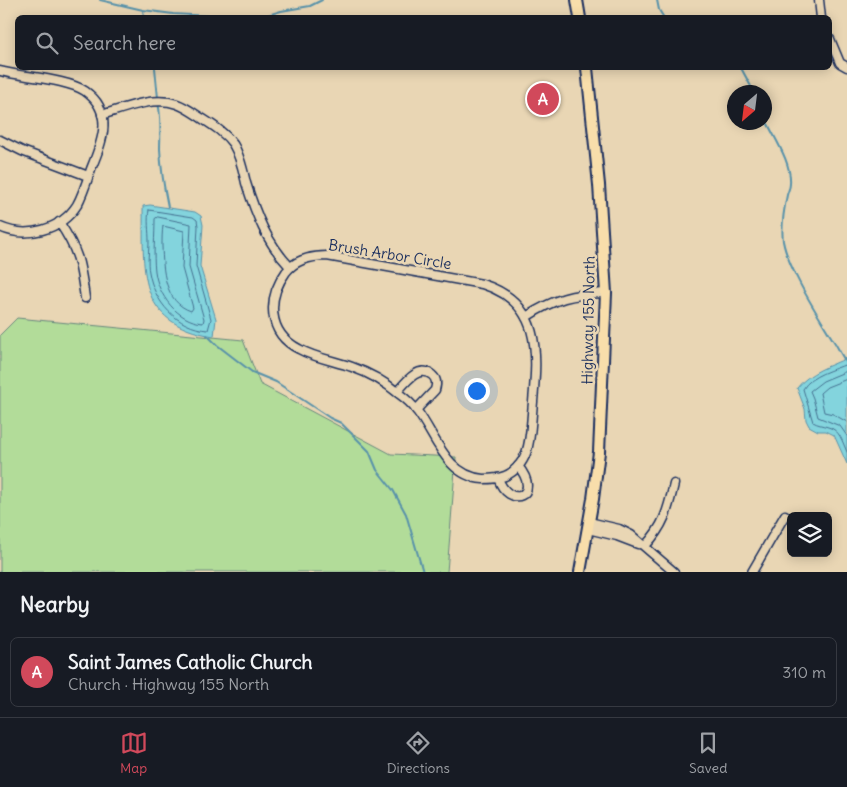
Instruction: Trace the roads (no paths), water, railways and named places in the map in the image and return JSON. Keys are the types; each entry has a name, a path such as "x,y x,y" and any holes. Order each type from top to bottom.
{"main road":[{"path":"577,0 580,15"},
{"name":"Highway 155 North","path":"580,572 600,444 606,293 599,185 587,70"}],"street":[{"path":"819,0 821,15"},
{"path":"832,45 840,63 847,67"},
{"path":"0,71 78,87 93,98 102,115 104,128 103,136 77,205 69,214 46,229 33,232 15,232 0,227"},
{"path":"102,115 151,102 169,102 184,107 220,131 238,154 253,205 264,230 274,248 290,267 276,289 272,306 277,326 286,339 295,348 368,374 397,392 416,410 449,461 457,469 472,477 485,479 498,478 508,474 518,466 526,476 528,481 527,488 522,494 516,496 506,493 498,478"},
{"path":"0,140 22,152 88,176"},
{"path":"59,222 74,245 79,258 85,298"},
{"name":"Brush Arbor Circle","path":"290,267 304,259 327,256 482,284 508,296 522,310 526,317 534,338 536,360 530,440 526,454 518,466"},
{"path":"526,317 565,297 582,293 606,293"},
{"path":"397,392 417,372 425,372 432,375 436,381 435,390 416,410"},
{"path":"645,546 658,532 664,522 674,484"},
{"path":"752,572 785,515"},
{"path":"588,525 645,546 674,572"}],"water":[{"path":"150,205 195,212 201,216 203,225 200,266 216,319 214,336 188,330 169,319 157,306 149,290 143,251 143,206"},
{"path":"847,358 847,464 834,435 826,431 818,431 809,426 797,388 807,378"}],"waterway":[{"path":"100,0 143,10 192,15"},
{"path":"268,15 310,6 322,0"},
{"path":"657,0 662,15"},
{"path":"143,10 144,15"},
{"path":"155,70 158,98"},
{"path":"742,70 750,85"},
{"path":"158,103 161,164 168,207"},
{"path":"771,130 785,158 790,176 782,235 786,252 804,292 847,363"},
{"path":"207,335 252,372 276,382 330,418 341,423 369,451 377,470 393,490 406,514 423,572"}],"place":[{"name":"Saint James Catholic Church","path":"543,99"}]}
